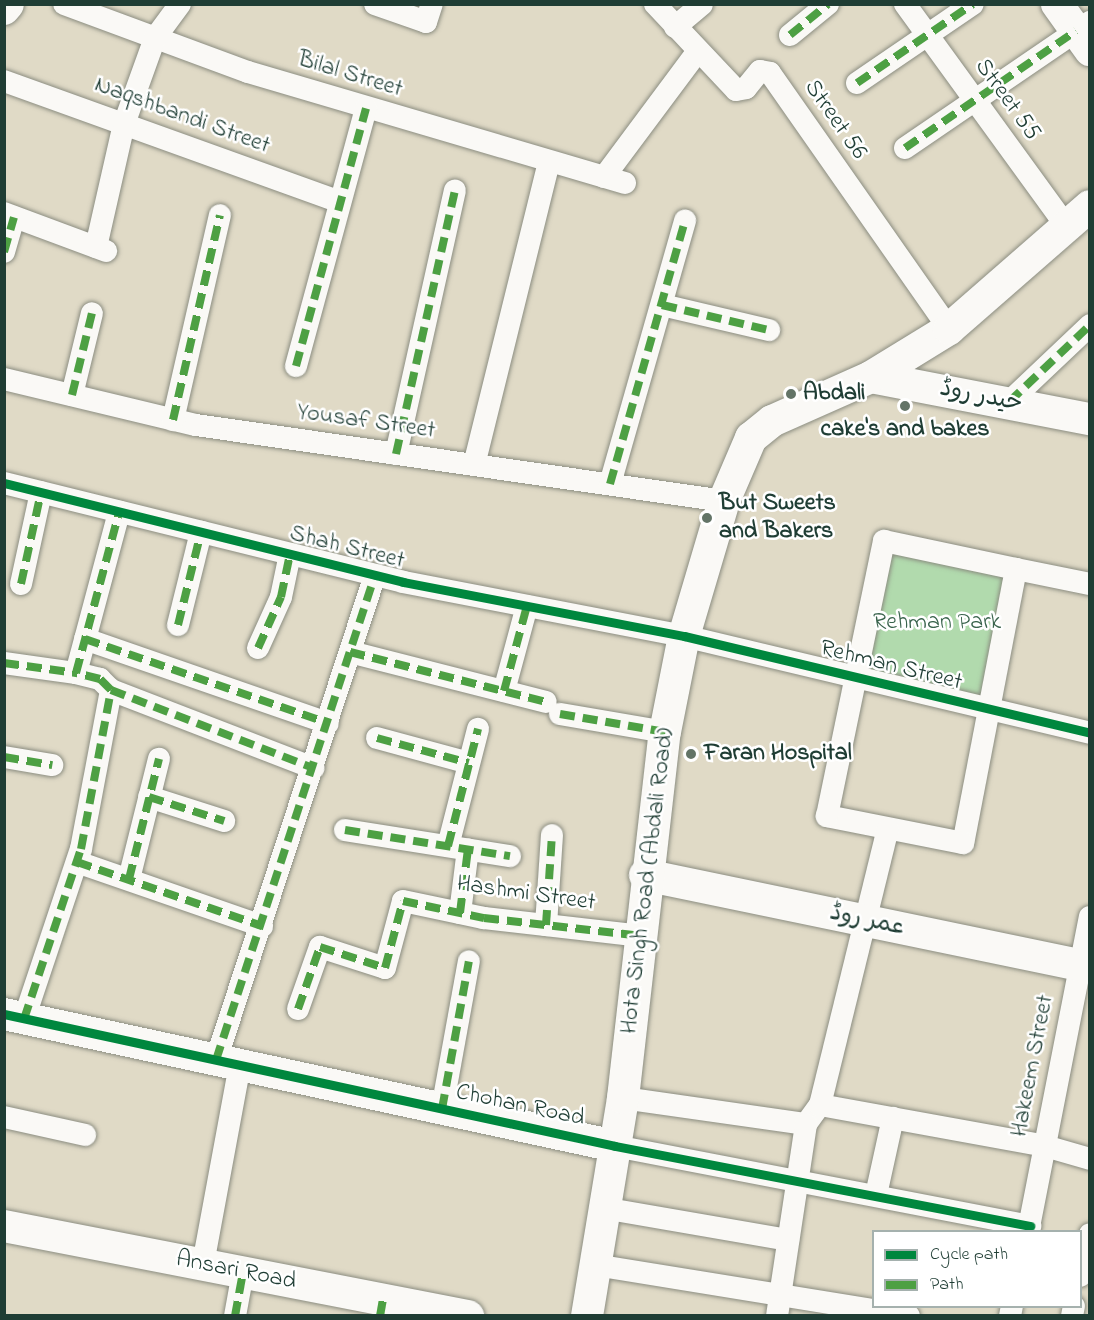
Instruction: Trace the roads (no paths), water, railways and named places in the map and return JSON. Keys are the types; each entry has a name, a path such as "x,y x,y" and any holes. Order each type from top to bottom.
{"main road":[{"path":"4,9 8,4"},
{"path":"1057,4 1085,34"},
{"name":"Hota Singh Road (Abdali Road)","path":"587,1316 603,1208 623,1098 642,936 645,875 665,732 684,636 724,501 752,438 772,422 871,377 949,329 1089,206"},
{"name":"حیدر روڈ","path":"871,377 1089,419"},
{"name":"عمر روڈ","path":"645,875 1085,966"},
{"name":"Chohan Road","path":"14,1017 615,1146"},
{"name":"Ansari Road","path":"4,1226 243,1272 382,1307 468,1316"}],"street":[{"name":"Bilal Street","path":"64,4 155,38 366,108 615,180 698,51"},
{"path":"4,252 9,215 101,249 124,124 155,38 180,4"},
{"path":"375,4 426,22 432,4"},
{"name":"Street 56","path":"655,4 736,90 746,88 760,71 770,73 949,329"},
{"path":"675,27 702,4"},
{"path":"790,35 828,4"},
{"name":"Street 55","path":"905,4 1066,226"},
{"path":"856,83 974,4"},
{"path":"905,148 975,100 1085,34"},
{"name":"Naqshbandi Street","path":"4,81 340,202"},
{"path":"296,366 366,108"},
{"path":"474,465 549,162"},
{"path":"396,454 455,191"},
{"path":"173,420 220,215"},
{"path":"610,484 685,220"},
{"path":"662,305 769,330"},
{"path":"72,395 92,313"},
{"path":"1009,402 1088,328"},
{"name":"Yousaf Street","path":"4,379 173,420 724,501"},
{"name":"Shah Street","path":"4,483 375,575 684,636"},
{"path":"21,584 41,492"},
{"path":"76,673 119,512"},
{"path":"178,625 201,532"},
{"path":"1016,569 991,710 963,843 827,816 884,541 1089,584"},
{"path":"258,648 281,597 290,554"},
{"path":"203,1264 228,1062 262,926 375,575"},
{"path":"504,691 527,606"},
{"name":"Rehman Street","path":"684,636 1089,733"},
{"path":"85,639 328,723"},
{"path":"350,652 504,691 553,708 665,732"},
{"path":"4,663 76,673 99,679 111,690 313,768"},
{"path":"14,1017 77,862 111,690"},
{"path":"460,913 458,848 469,763 478,729"},
{"path":"377,738 469,763"},
{"path":"4,758 52,765"},
{"path":"129,879 159,759"},
{"path":"149,797 224,820"},
{"path":"778,1305 806,1124 820,1105 888,829"},
{"path":"345,830 510,856"},
{"path":"546,925 552,836"},
{"path":"77,862 262,926"},
{"name":"Hashmi Street","path":"298,1009 320,947 385,968 403,902 460,913 642,936"},
{"name":"Hakeem Street","path":"1029,1228 1085,966 1089,917"},
{"path":"442,1109 469,961"},
{"path":"623,1098 806,1124"},
{"path":"820,1105 1046,1146 1089,1160"},
{"path":"4,1117 85,1135"},
{"path":"876,1195 892,1118"},
{"name":"Chohan Road","path":"615,1146 876,1195 1029,1228"},
{"path":"603,1208 788,1240"},
{"path":"1083,1267 1089,1234"},
{"path":"595,1265 778,1305 909,1316"},
{"path":"235,1316 243,1272"}],"place":[{"name":"Abdali","path":"791,394"},
{"name":"cake's and bakes","path":"905,406"},
{"name":"But Sweets and Bakers","path":"707,518"},
{"name":"Faran Hospital","path":"691,754"}],"park label":[{"name":"Rehman Park","path":"937,623"}]}
